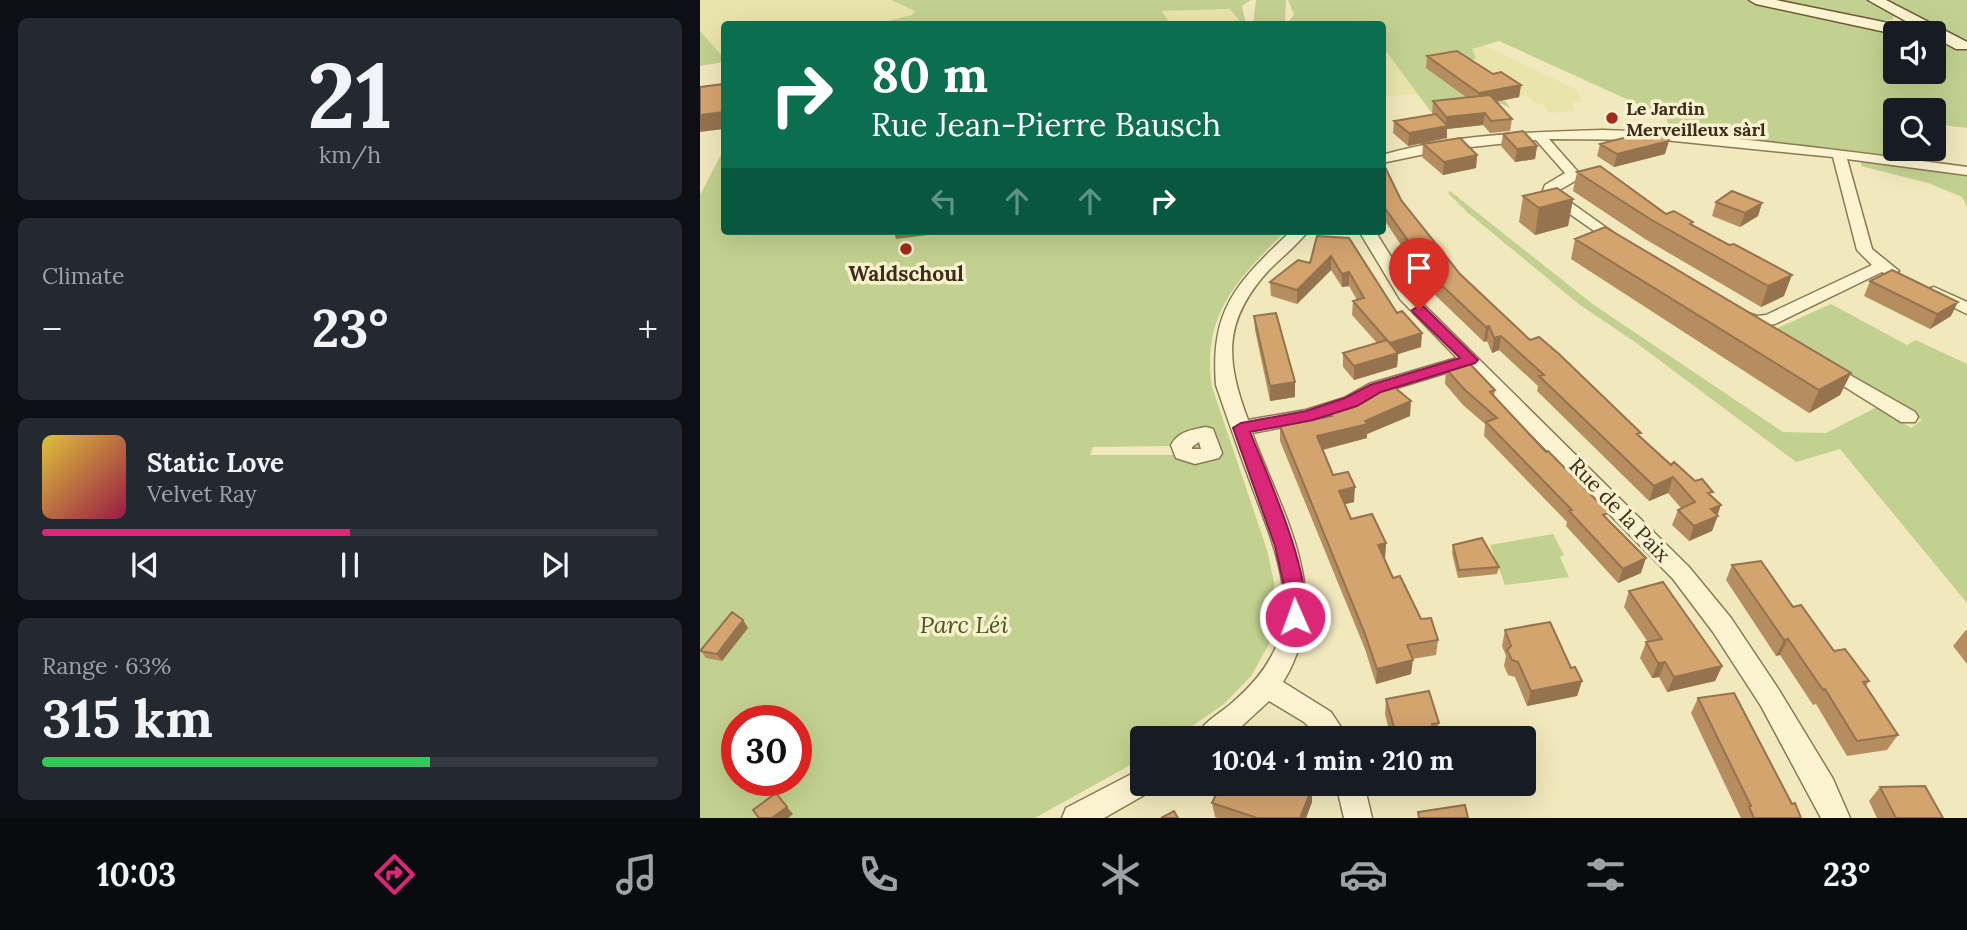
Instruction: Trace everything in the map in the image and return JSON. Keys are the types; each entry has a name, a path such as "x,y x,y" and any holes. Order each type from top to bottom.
{"main road":[{"path":"1756,0 1883,24"},
{"path":"1880,2 1897,21"},
{"path":"1880,2 1898,21"},
{"path":"1946,41 1964,47"},
{"path":"1946,42 1964,47"}],"street":[{"path":"1539,135 1572,173 1570,178 1550,188 1549,193 1638,255"},
{"path":"1386,158 1454,144 1539,135 1671,135 1967,171"},
{"path":"1839,154 1865,250 1882,266 1967,309"},
{"path":"1226,726 1266,686 1287,651 1295,617 1294,586 1284,546 1225,385 1221,362 1223,335 1229,315 1244,289 1296,235"},
{"name":"Rue de la Paix","path":"1369,235 1406,295 1681,573 1722,625 1770,698 1823,789 1836,818"},
{"path":"1756,321 1769,320 1882,266"},
{"path":"1730,310 1756,321 1779,339"},
{"path":"1241,428 1308,416 1351,402 1385,385 1470,360"},
{"path":"1814,361 1908,417"},
{"path":"1266,686 1307,709 1327,726"},
{"path":"1076,818 1130,788"},
{"path":"1353,796 1358,818"}],"shaded area":[{"path":"700,0 891,0 915,10 912,15 887,21 721,21 721,55 700,31"},
{"path":"1230,9 1240,21 1168,21 1162,11"},
{"path":"1484,45 1575,89 1583,102 1572,103 1575,111 1550,113 1541,103 1536,104 1526,96 1472,102 1426,68 1476,59 1472,49"},
{"path":"1386,51 1418,94 1386,97"}],"green space":[{"path":"891,0 1251,0 1242,6 1245,21 1240,21 1230,9 1162,11 1168,21 887,21 912,15 915,11"},
{"path":"1256,0 1286,0 1285,21 1253,21"},
{"path":"1288,0 1967,0 1967,128 1946,125 1946,98 1883,98 1883,161 1913,161 1914,164 1967,171 1967,207 1962,197 1928,183 1861,166 1862,157 1671,135 1666,117 1499,41 1472,49 1476,59 1427,68 1472,102 1502,96 1510,108 1502,104 1431,112 1386,51 1386,21 1289,21 1294,15"},
{"path":"700,31 721,55 721,62 700,66"},
{"name":"Parc Léi","path":"721,155 721,235 1282,235 1253,265 1227,300 1212,339 1210,362 1212,387 1267,550 1274,582 1276,616 1269,644 1251,676 1224,704 1192,726 1130,726 1130,765 1035,818 700,818 700,195","holes":["1173,446 1174,455 1090,455 1093,447"]},
{"path":"1450,191 1594,305 1783,432 1826,433 1877,407 1911,428 1922,420 1773,330 1831,304 1907,345 1916,340 1967,364 1967,603 1840,449 1796,462 1635,342 1580,305 1467,212 1448,193"},
{"path":"1553,534 1564,555 1560,557 1569,577 1505,585 1490,545"}],"building":[{"path":"1457,51 1493,74 1501,72 1521,85 1479,93 1427,56"},
{"path":"721,84 721,112 700,115 700,87"},
{"path":"1490,95 1512,119 1491,121 1485,113 1446,117 1433,101"},
{"path":"1436,114 1448,126 1409,133 1394,121"},
{"path":"1654,130 1666,131 1669,141 1617,154 1600,144"},
{"path":"1523,131 1537,146 1517,149 1503,134"},
{"path":"1460,138 1477,155 1444,162 1423,144"},
{"path":"1600,166 1666,214 1674,211 1693,222 1690,224 1792,275 1768,286 1650,219 1577,172"},
{"path":"1386,169 1401,200 1460,274 1530,340 1539,337 1559,354 1671,465 1674,462 1695,481 1702,479 1713,492 1708,493 1721,505 1711,509 1718,516 1694,526 1678,510 1695,502 1673,477 1654,486 1539,376 1544,375 1501,336 1494,338 1489,326 1486,327 1435,279 1386,210"},
{"path":"1557,188 1573,199 1539,208 1523,196"},
{"path":"1732,191 1762,203 1745,213 1716,202"},
{"path":"1605,227 1851,373 1819,390 1575,239"},
{"path":"1317,236 1349,238 1397,313 1402,311 1422,333 1390,343 1353,301 1364,298 1349,272 1342,274 1331,256 1297,290 1270,282 1298,260 1310,263"},
{"path":"1892,270 1958,302 1937,314 1870,281"},
{"path":"1276,313 1295,382 1270,386 1254,316"},
{"path":"1387,340 1398,353 1354,366 1343,353"},
{"path":"1469,363 1495,390 1490,392 1546,452 1548,451 1609,513 1603,515 1646,558 1623,569 1569,511 1572,510 1486,422 1497,418 1446,369"},
{"path":"1393,386 1411,401 1365,421 1368,424 1317,436 1333,475 1348,472 1355,487 1339,491 1351,519 1372,514 1386,543 1378,545 1393,578 1400,576 1421,619 1431,618 1438,640 1407,645 1413,660 1377,669 1280,426 1332,416 1329,410 1352,404 1350,401"},
{"path":"1482,538 1499,567 1459,570 1453,545"},
{"path":"1761,561 1793,607 1801,605 1834,651 1845,649 1869,681 1863,682 1898,735 1857,741 1825,689 1823,690 1788,639 1784,640 1732,565"},
{"path":"1663,582 1722,666 1674,677 1665,662 1658,663 1646,642 1662,639 1629,591"},
{"path":"732,612 743,620 717,654 700,651"},
{"path":"1550,622 1571,668 1575,667 1582,681 1531,691 1518,662 1512,660 1507,650 1511,646 1505,630"},
{"path":"1429,691 1439,723 1433,726 1394,726 1386,699"},
{"path":"1734,693 1801,818 1754,818 1749,807 1751,806 1698,698"},
{"path":"1925,786 1943,818 1896,818 1880,787"},
{"path":"772,796 778,796 787,807 772,818 759,818 753,810"},
{"path":"1215,796 1309,796 1300,818 1257,818 1212,803"},
{"path":"1465,805 1468,818 1419,818 1418,812"},
{"path":"1174,811 1178,818 1161,818"}],"place":[{"name":"Le Jardin Merveilleux sàrl","path":"1612,118"},
{"name":"Waldschoul","path":"906,249"}],"route":[{"path":"1295,617 1294,586 1284,546 1241,428 1308,416 1351,402 1376,388 1470,360 1419,310"}]}
